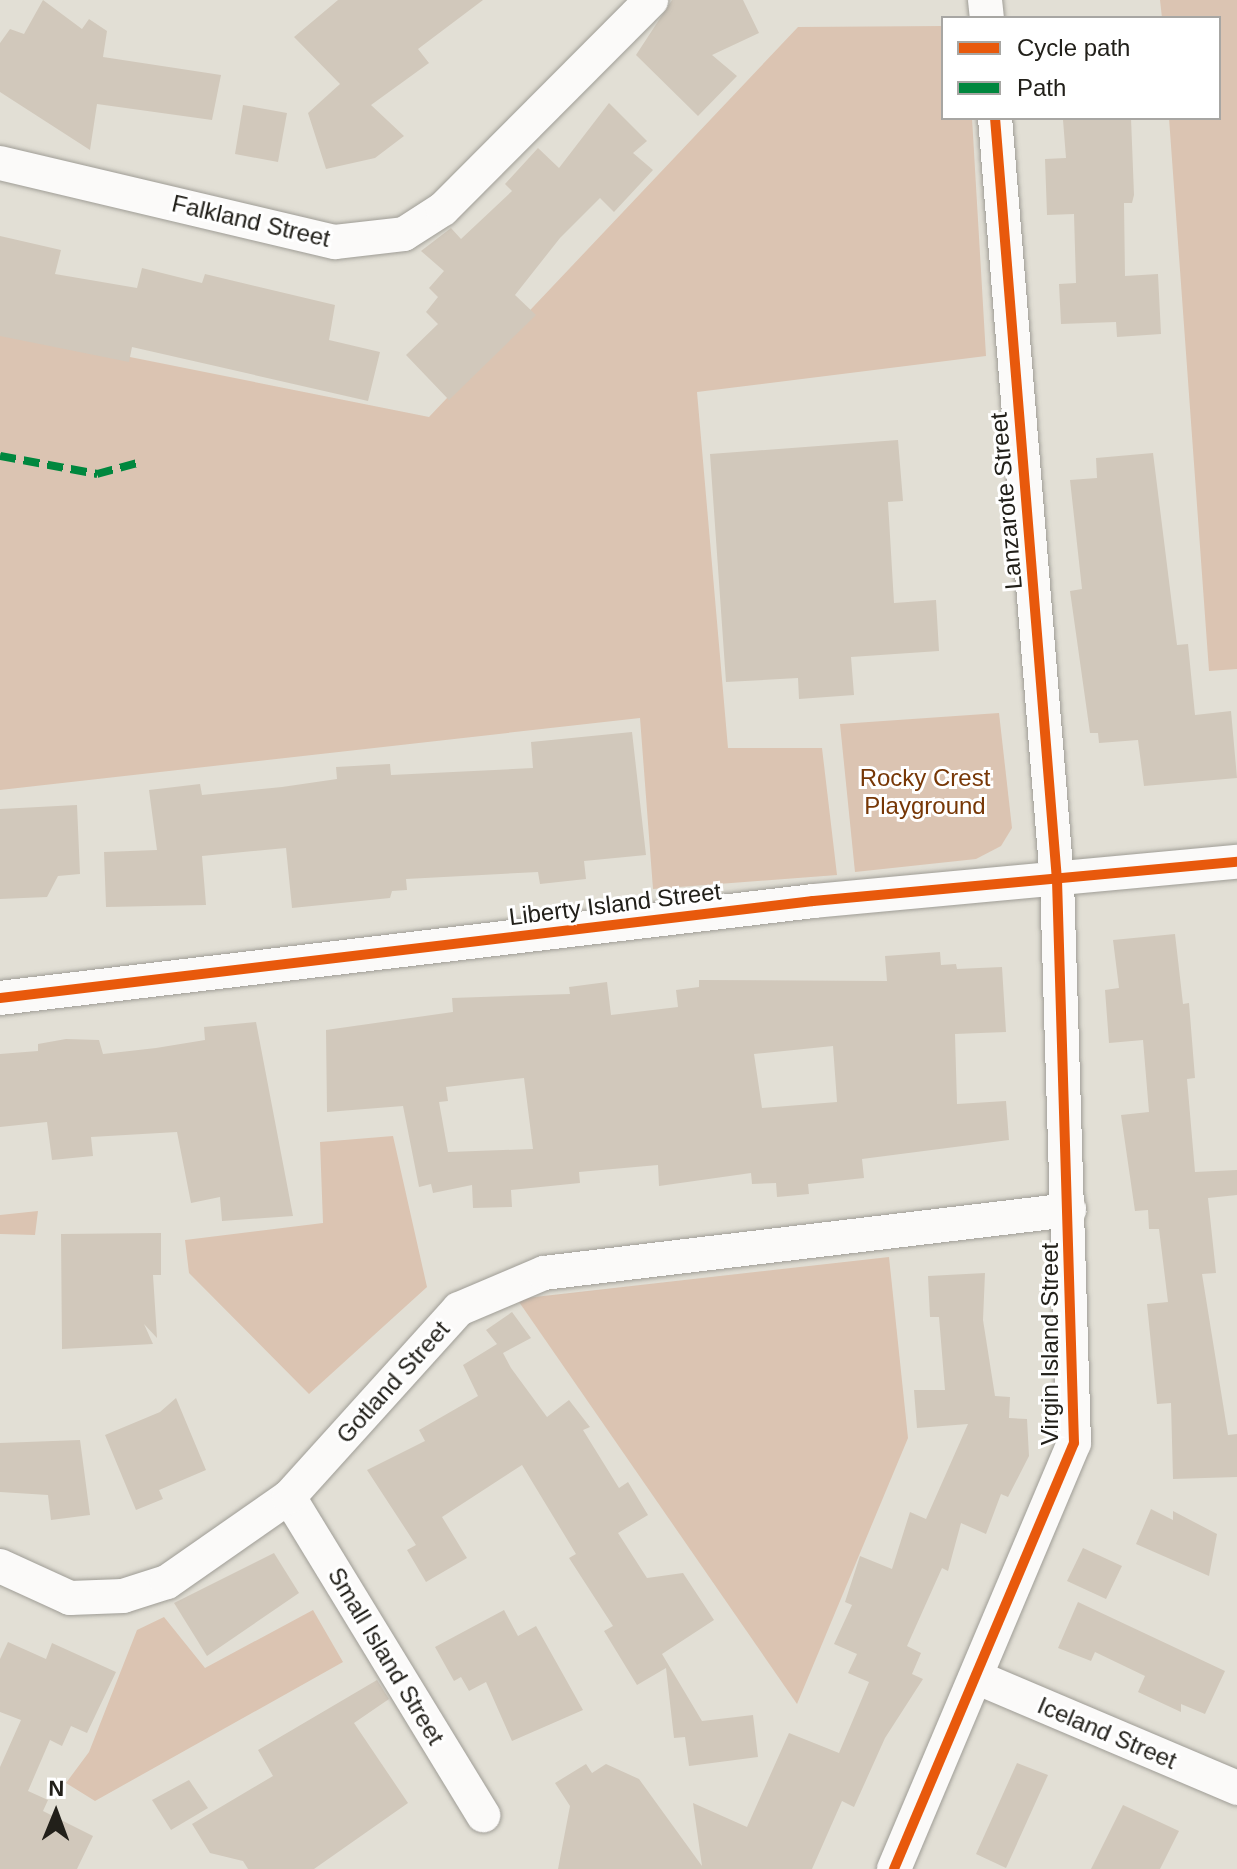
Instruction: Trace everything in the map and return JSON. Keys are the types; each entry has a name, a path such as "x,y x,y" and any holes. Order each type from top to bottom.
{"street":[{"name":"Falkland Street","path":"0,163 335,242 404,234 443,209 651,0"},
{"name":"Lanzarote Street","path":"995,120 1057,880"},
{"name":"Liberty Island Street","path":"0,998 813,901 1237,862"},
{"name":"Virgin Island Street","path":"894,1869 1074,1443 1057,880"},
{"name":"Gotland Street","path":"0,1566 70,1598 123,1596 207,1560 289,1497 459,1309 544,1273 1069,1210"},
{"name":"Small Island Street","path":"289,1497 483,1815"},
{"name":"Iceland Street","path":"976,1677 1237,1788"}],"green space":[{"path":"1160,0 1237,0 1237,669 1209,671 1169,120 1221,120 1221,16 1162,16"},
{"path":"941,26 941,120 972,120 986,356 697,392 728,748 822,748 837,875 653,889 640,718 0,790 0,331 429,417 798,27"},
{"name":"Rocky Crest Playground","path":"999,713 1012,828 1001,846 976,859 855,872 840,724"},
{"path":"393,1136 427,1287 309,1394 189,1273 185,1240 323,1223 320,1142"},
{"path":"38,1211 35,1235 0,1234 0,1215"},
{"path":"889,1257 908,1438 797,1704 517,1299"},
{"path":"313,1610 343,1662 95,1801 66,1783 89,1752 137,1630 164,1617 205,1668"}],"building":[{"path":"43,0 82,29 89,19 107,31 103,57 221,75 212,120 97,104 90,150 0,92 0,43 10,29 24,34"},
{"path":"338,0 483,0 418,49 429,63 371,105 404,136 375,158 326,169 308,113 340,84 294,37"},
{"path":"672,0 743,0 759,33 712,55 737,76 698,116 636,55"},
{"path":"609,103 647,141 633,153 653,170 614,212 600,198 560,238 515,295 536,315 449,400 406,355 438,324 426,312 438,297 429,288 444,271 421,251 451,228 461,239 512,191 505,184 538,148 559,168"},
{"path":"243,105 287,113 278,162 235,154"},
{"path":"1063,120 1131,120 1134,195 1132,203 1124,203 1125,276 1158,274 1161,334 1117,337 1116,322 1061,324 1059,284 1076,283 1074,214 1047,215 1045,159 1066,158"},
{"path":"0,236 61,250 55,274 137,288 142,268 202,283 205,274 335,305 329,340 380,352 368,401 132,347 129,362 0,336"},
{"path":"898,440 903,501 888,502 894,603 936,600 939,651 851,657 854,695 799,699 798,678 726,682 710,454"},
{"path":"1153,453 1177,645 1188,644 1195,715 1231,711 1237,778 1144,786 1138,740 1099,743 1098,733 1090,733 1070,591 1082,589 1070,480 1097,478 1096,458"},
{"path":"632,732 646,855 584,861 586,879 540,884 538,872 406,879 407,890 392,891 390,898 292,908 286,848 202,856 206,905 106,907 104,852 157,850 149,790 200,784 202,795 282,787 337,779 336,767 390,764 391,775 533,768 531,742"},
{"path":"77,805 80,874 58,876 47,897 0,899 0,809"},
{"path":"1175,934 1183,1004 1189,1003 1195,1078 1187,1079 1195,1172 1237,1170 1237,1195 1208,1198 1216,1273 1202,1274 1228,1435 1237,1434 1237,1477 1173,1479 1171,1403 1157,1404 1147,1304 1168,1302 1159,1229 1149,1229 1148,1210 1135,1211 1121,1115 1149,1112 1143,1040 1109,1043 1105,990 1119,988 1113,940"},
{"path":"940,952 941,965 956,964 957,969 1002,967 1006,1032 955,1034 957,1104 1006,1101 1009,1140 862,1159 864,1178 808,1184 809,1194 777,1197 776,1183 752,1184 751,1173 659,1186 658,1165 579,1172 580,1183 511,1190 512,1207 473,1208 472,1185 433,1193 431,1184 419,1187 403,1106 327,1112 326,1030 453,1012 452,998 570,994 569,987 607,982 611,1015 678,1007 676,990 699,987 699,980 887,981 885,956","holes":["833,1046 837,1102 762,1108 754,1054","524,1078 533,1149 448,1152 439,1102 448,1101 446,1087"]},
{"path":"256,1022 293,1216 222,1221 220,1197 191,1203 177,1132 91,1137 93,1156 52,1160 47,1122 0,1127 0,1054 38,1051 38,1044 66,1039 99,1040 103,1054 156,1048 205,1040 204,1027"},
{"path":"161,1233 161,1275 153,1275 157,1338 144,1324 153,1344 62,1349 61,1234"},
{"path":"985,1273 983,1320 995,1396 1010,1397 1009,1418 1027,1419 1029,1456 1008,1497 1001,1494 986,1534 961,1523 948,1571 942,1568 907,1646 921,1653 912,1674 923,1679 885,1738 854,1807 842,1801 812,1869 558,1869 570,1806 555,1783 586,1764 592,1773 606,1764 639,1779 702,1866 693,1803 747,1827 789,1733 839,1753 869,1682 848,1673 857,1654 834,1644 852,1605 845,1602 860,1556 892,1569 910,1512 926,1519 968,1424 917,1428 914,1390 945,1390 939,1317 930,1317 928,1276"},
{"path":"512,1312 531,1338 503,1353 511,1368 547,1417 569,1400 590,1427 583,1430 619,1488 628,1482 648,1515 618,1533 647,1578 683,1573 714,1620 662,1654 702,1721 753,1715 758,1757 689,1766 685,1737 674,1738 666,1668 637,1685 604,1631 613,1626 569,1558 576,1554 522,1465 442,1517 467,1558 426,1582 407,1550 416,1545 367,1470 425,1441 419,1430 478,1396 463,1365 497,1344 486,1330"},
{"path":"176,1398 206,1470 159,1490 163,1499 136,1510 105,1435 160,1412"},
{"path":"80,1440 90,1515 51,1520 48,1495 0,1492 0,1443"},
{"path":"1151,1509 1173,1520 1173,1511 1217,1534 1209,1576 1136,1544"},
{"path":"1083,1548 1122,1566 1106,1599 1067,1581"},
{"path":"274,1553 299,1593 207,1656 174,1603"},
{"path":"1078,1602 1225,1671 1205,1714 1181,1704 1181,1712 1138,1692 1145,1676 1095,1652 1091,1661 1058,1648"},
{"path":"504,1610 518,1636 536,1626 583,1710 512,1741 486,1682 469,1691 461,1677 454,1681 435,1647"},
{"path":"8,1642 46,1659 52,1643 116,1672 87,1733 71,1726 62,1746 50,1740 28,1791 48,1800 43,1811 93,1836 77,1869 0,1869 0,1767 21,1720 0,1712 0,1659"},
{"path":"377,1680 389,1699 354,1723 408,1803 314,1869 248,1869 243,1861 210,1853 192,1824 273,1776 258,1750"},
{"path":"1017,1763 1048,1775 1006,1868 976,1854"},
{"path":"189,1780 208,1808 171,1830 152,1800"},
{"path":"1123,1805 1179,1831 1160,1869 1091,1869"}],"marked path":[{"path":"0,456 97,474 141,462"}],"cycle path":[{"path":"894,1869 1074,1443 1057,880 995,120"},
{"path":"0,998 813,901 1237,862"}]}
